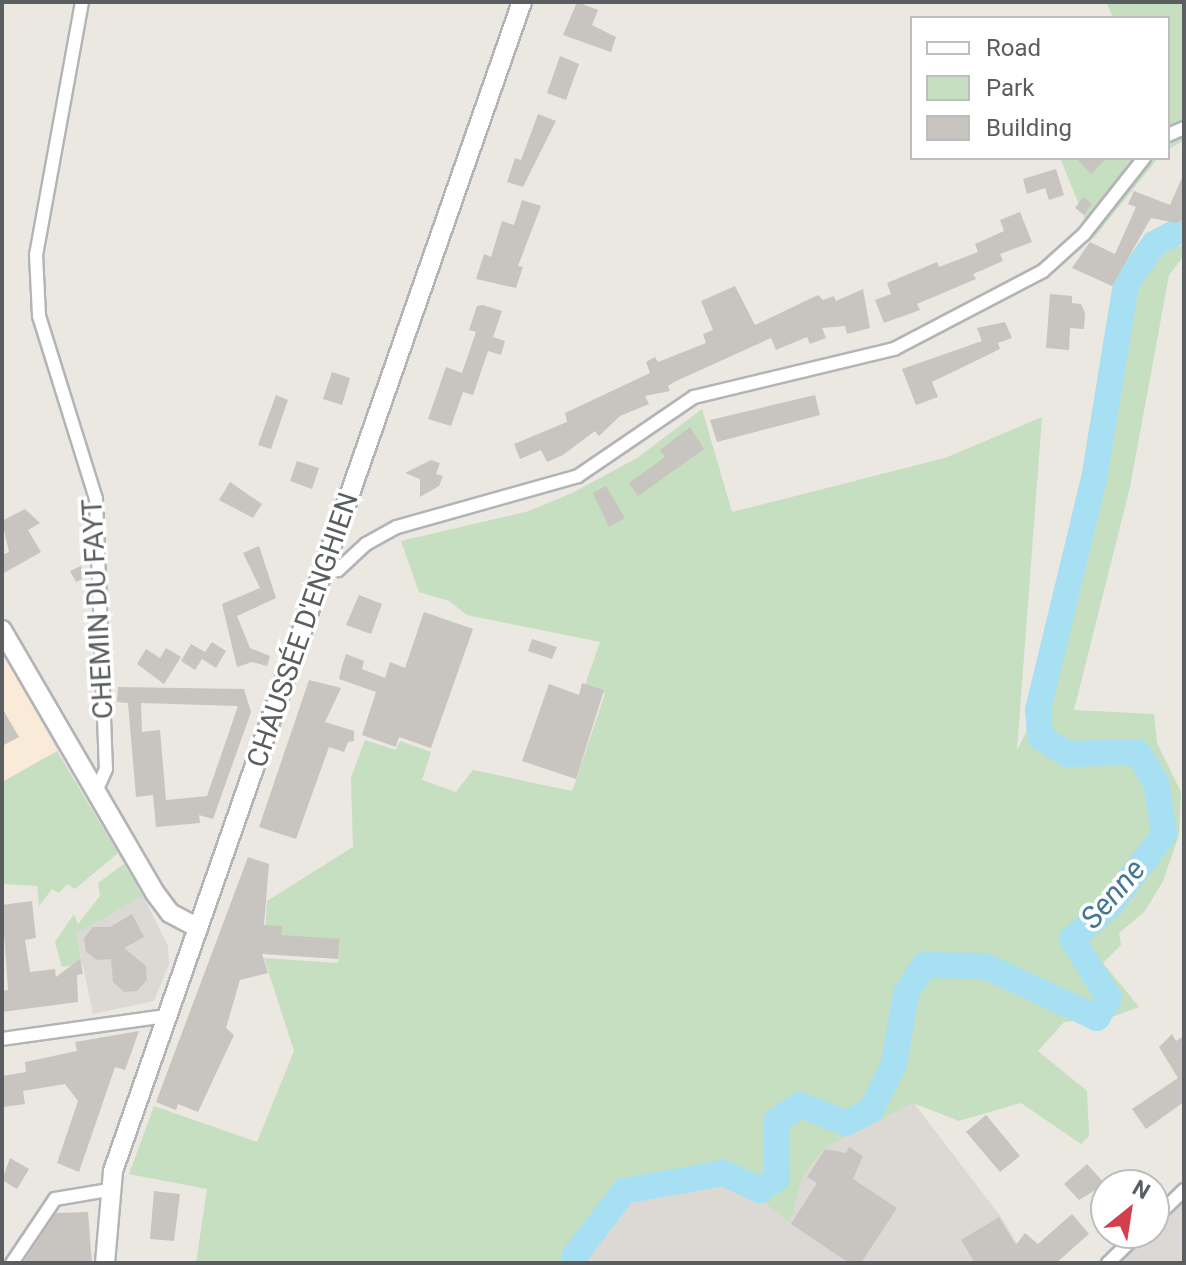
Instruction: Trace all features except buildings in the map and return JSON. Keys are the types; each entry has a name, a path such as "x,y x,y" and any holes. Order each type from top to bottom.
{"main road":[{"name":"CHAUSSÉE D'ENGHIEN","path":"105,1263 109,1190 165,1016 522,2"},
{"path":"2,630 95,794 170,913 198,928"}],"street":[{"name":"CHEMIN DU FAYT","path":"82,2 36,254 39,316 96,499 106,769 95,794"},
{"path":"323,573 338,570 366,544 397,527 578,476 694,397 894,349 1043,271 1084,234 1142,160"},
{"path":"2,1039 165,1016"},
{"path":"12,1263 55,1199 109,1190"},
{"path":"1108,1263 1122,1249"}],"shaded area":[{"path":"2,651 57,751 2,782"},
{"path":"143,896 168,946 169,964 154,1001 93,1014 76,934"},
{"path":"913,1102 1001,1217 1029,1263 575,1263 575,1255 624,1191 723,1173 760,1190 770,1208 790,1221 802,1179 824,1148"},
{"path":"1184,1179 1184,1263 1096,1263 1111,1249 1170,1249 1170,1193"}],"green space":[{"path":"1106,2 1184,2 1184,140 1170,149 1170,16 1112,16"},
{"path":"1061,160 1156,160 1093,239"},
{"path":"1154,244 1184,246 1184,256 1169,275 1130,487 1074,710 1154,714 1157,743 1181,792 1179,835 1163,881 1145,911 1119,933 1121,945 1103,963 1139,1007 1115,1016 1064,1022 1038,1051 1087,1091 1089,1136 1081,1144 1021,1103 959,1121 913,1103 824,1148 802,1179 790,1222 770,1208 760,1190 723,1173 624,1191 575,1255 575,1263 196,1263 207,1189 129,1174 154,1106 257,1142 294,1051 264,958 338,963 340,941 265,935 267,901 353,847 351,778 365,740 396,750 400,741 431,752 422,780 456,792 473,770 572,791 605,694 585,685 600,642 467,615 449,601 419,592 401,541 529,511 572,493 637,458 702,409 732,512 945,458 1042,417 1017,750 1038,709 1094,479 1126,284"},
{"path":"57,751 118,853 75,889 67,884 59,893 52,889 39,906 37,886 2,884 2,782"},
{"path":"124,864 143,896 76,934 82,964 62,967 55,942 74,914 78,924 100,896 98,883"}],"waterway":[{"name":"Senne","path":"575,1263 575,1255 624,1191 723,1173 760,1190 777,1178 776,1121 800,1105 846,1123 871,1110 894,1064 906,993 924,965 985,966 1097,1018 1109,998 1072,939 1112,903 1164,834 1156,782 1137,752 1067,754 1040,737 1038,710 1094,479 1126,284 1154,244 1184,228"}]}
